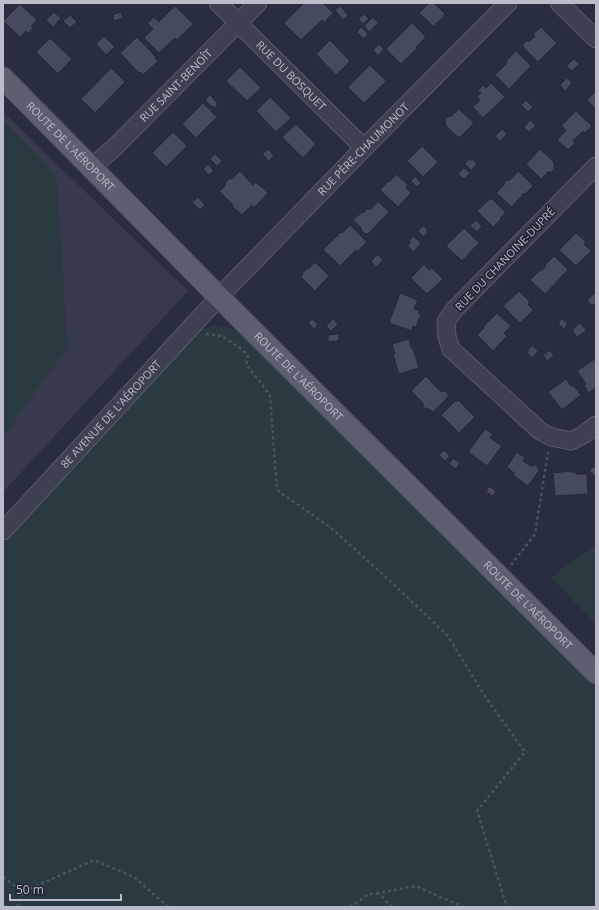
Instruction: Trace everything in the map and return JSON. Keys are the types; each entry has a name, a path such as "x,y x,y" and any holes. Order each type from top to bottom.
{"main road":[{"name":"ROUTE DE L'AÉROPORT","path":"3,78 219,297 596,673"}],"street":[{"name":"RUE DU BOSQUET","path":"218,3 364,148"},
{"name":"RUE SAINT-BENOÎT","path":"92,167 115,147 258,3"},
{"name":"RUE PÈRE-CHAUMONOT","path":"219,297 508,3"},
{"path":"559,3 596,39"},
{"name":"RUE DU CHANOINE-DUPRÉ","path":"596,166 454,310 446,322 447,337 451,349 540,432 551,437 572,441 596,425"},
{"name":"8E AVENUE DE L'AÉROPORT","path":"3,531 219,297"}],"path":[{"path":"187,332 222,336 243,350 248,357 246,365 270,396 277,490 331,528 448,636 486,698 526,752 477,811 507,907"},
{"path":"501,578 535,534 551,437"},
{"path":"17,907 23,892 94,860 134,877 168,907"},
{"path":"3,877 23,892"},
{"path":"350,907 369,894 416,886 463,907"},
{"path":"378,893 392,907"}],"shaded area":[{"path":"3,112 188,291 3,492"},
{"path":"3,120 56,175 68,347 3,437"},
{"path":"215,325 231,328 246,336 596,686 596,907 3,907 3,544 201,330"},
{"path":"596,544 596,625 551,577"}],"building":[{"path":"304,3 323,3 333,13 324,23 322,20 301,40 284,23"},
{"path":"429,3 434,3 445,14 443,16 444,17 433,26 419,13"},
{"path":"20,4 37,20 31,26 33,28 28,34 26,31 20,37 3,21"},
{"path":"175,6 193,24 177,40 175,38 159,53 144,38 153,29 147,23 154,17 159,22"},
{"path":"340,6 348,15 343,20 335,10"},
{"path":"54,12 61,18 53,27 46,20"},
{"path":"121,12 123,18 114,21 113,14"},
{"path":"364,14 369,19 363,24 358,19"},
{"path":"70,15 77,22 70,28 63,21"},
{"path":"373,17 378,23 369,32 364,26"},
{"path":"412,23 426,37 401,64 386,49"},
{"path":"361,27 368,34 364,39 357,32"},
{"path":"541,27 557,43 538,62 524,48 523,44 526,41 530,41 535,36 533,34"},
{"path":"104,36 115,47 106,55 96,44"},
{"path":"137,37 158,61 143,75 141,72 139,73 120,53"},
{"path":"50,38 72,59 58,74 36,52"},
{"path":"330,40 350,61 336,75 316,54"},
{"path":"379,44 384,49 378,56 373,50"},
{"path":"516,51 531,66 509,89 495,75"},
{"path":"574,59 579,64 572,71 566,66"},
{"path":"370,65 386,81 364,103 348,87"},
{"path":"240,67 261,88 247,101 226,81"},
{"path":"111,68 125,82 95,113 81,99"},
{"path":"567,78 572,83 565,91 560,85"},
{"path":"491,83 505,97 483,118 473,107 480,100 477,97 481,93 478,90 483,85 486,88"},
{"path":"596,91 596,110 587,100"},
{"path":"210,95 218,104 215,108 205,100"},
{"path":"270,97 291,118 276,132 256,111"},
{"path":"526,100 533,107 528,112 521,105"},
{"path":"203,103 217,117 196,138 182,124"},
{"path":"459,109 474,123 459,138 446,126 445,119 449,116 450,117"},
{"path":"576,111 592,126 585,133 583,131 573,140 575,143 568,150 557,140 566,130 561,126"},
{"path":"530,120 536,126 529,132 524,127"},
{"path":"296,124 316,144 303,158 282,137"},
{"path":"502,129 507,134 500,141 495,136"},
{"path":"173,132 187,146 166,167 152,153"},
{"path":"422,146 438,162 423,177 407,161"},
{"path":"268,149 274,156 269,161 262,154"},
{"path":"540,149 554,162 554,169 550,173 549,171 541,179 526,164"},
{"path":"215,154 222,161 217,166 210,159"},
{"path":"468,160 473,160 477,164 471,170 465,164"},
{"path":"208,164 214,171 209,175 203,169"},
{"path":"464,168 470,173 464,179 458,174"},
{"path":"240,171 253,185 256,182 268,193 254,208 252,205 242,215 219,191 225,186 225,183 230,178 232,179"},
{"path":"518,171 533,186 525,194 524,193 512,207 496,193 504,185 505,181 510,180"},
{"path":"396,174 408,185 406,188 411,193 398,207 380,190"},
{"path":"415,176 421,183 417,187 411,181"},
{"path":"198,197 205,205 200,210 192,202"},
{"path":"491,198 506,213 493,227 477,211"},
{"path":"378,201 389,212 368,234 365,234 353,220 362,212 363,213 367,209 371,209"},
{"path":"476,220 482,227 477,232 470,226"},
{"path":"350,225 367,242 357,252 356,250 340,266 323,250"},
{"path":"423,226 427,229 427,234 423,237 418,231"},
{"path":"464,228 479,243 462,261 446,246"},
{"path":"576,233 586,242 584,244 591,251 576,266 559,250"},
{"path":"413,236 421,243 414,252 408,246 410,243 409,241"},
{"path":"378,255 383,260 376,267 371,261"},
{"path":"554,256 568,270 545,294 530,280 546,266 545,265"},
{"path":"315,262 329,276 315,291 301,277 307,268 308,269"},
{"path":"424,264 429,270 432,268 443,279 427,294 411,278"},
{"path":"519,291 530,302 528,304 533,310 520,323 503,306"},
{"path":"400,293 418,300 414,309 419,311 418,313 421,314 416,327 413,326 412,331 389,323"},
{"path":"595,293 596,303 592,306 587,300"},
{"path":"497,313 511,326 504,333 507,336 493,351 477,335"},
{"path":"312,319 318,324 314,329 308,323"},
{"path":"333,319 338,324 331,331 326,326"},
{"path":"562,319 568,324 564,329 558,323"},
{"path":"580,323 586,331 577,337 572,330"},
{"path":"339,334 339,341 328,342 328,335"},
{"path":"409,339 419,368 399,374 393,355 395,354 392,344"},
{"path":"532,345 538,351 532,358 528,354 528,350"},
{"path":"550,350 554,356 547,361 543,355"},
{"path":"596,358 596,389 595,388 589,393 584,386 586,384 577,371"},
{"path":"426,376 441,392 445,391 448,394 448,397 433,412 426,409 423,406 423,403 411,391"},
{"path":"566,379 581,395 562,410 548,392"},
{"path":"458,400 475,417 459,433 441,415 455,401 456,402"},
{"path":"485,429 493,434 490,438 502,446 487,466 468,452"},
{"path":"444,450 450,456 445,461 439,455"},
{"path":"517,452 525,458 523,461 531,466 535,465 539,471 528,486 513,475 514,473 507,467"},
{"path":"453,458 460,463 456,469 449,464"},
{"path":"596,465 596,478 589,470"},
{"path":"569,471 576,472 576,474 587,474 588,494 555,496 553,473"},
{"path":"489,486 496,491 493,496 486,492"}]}
